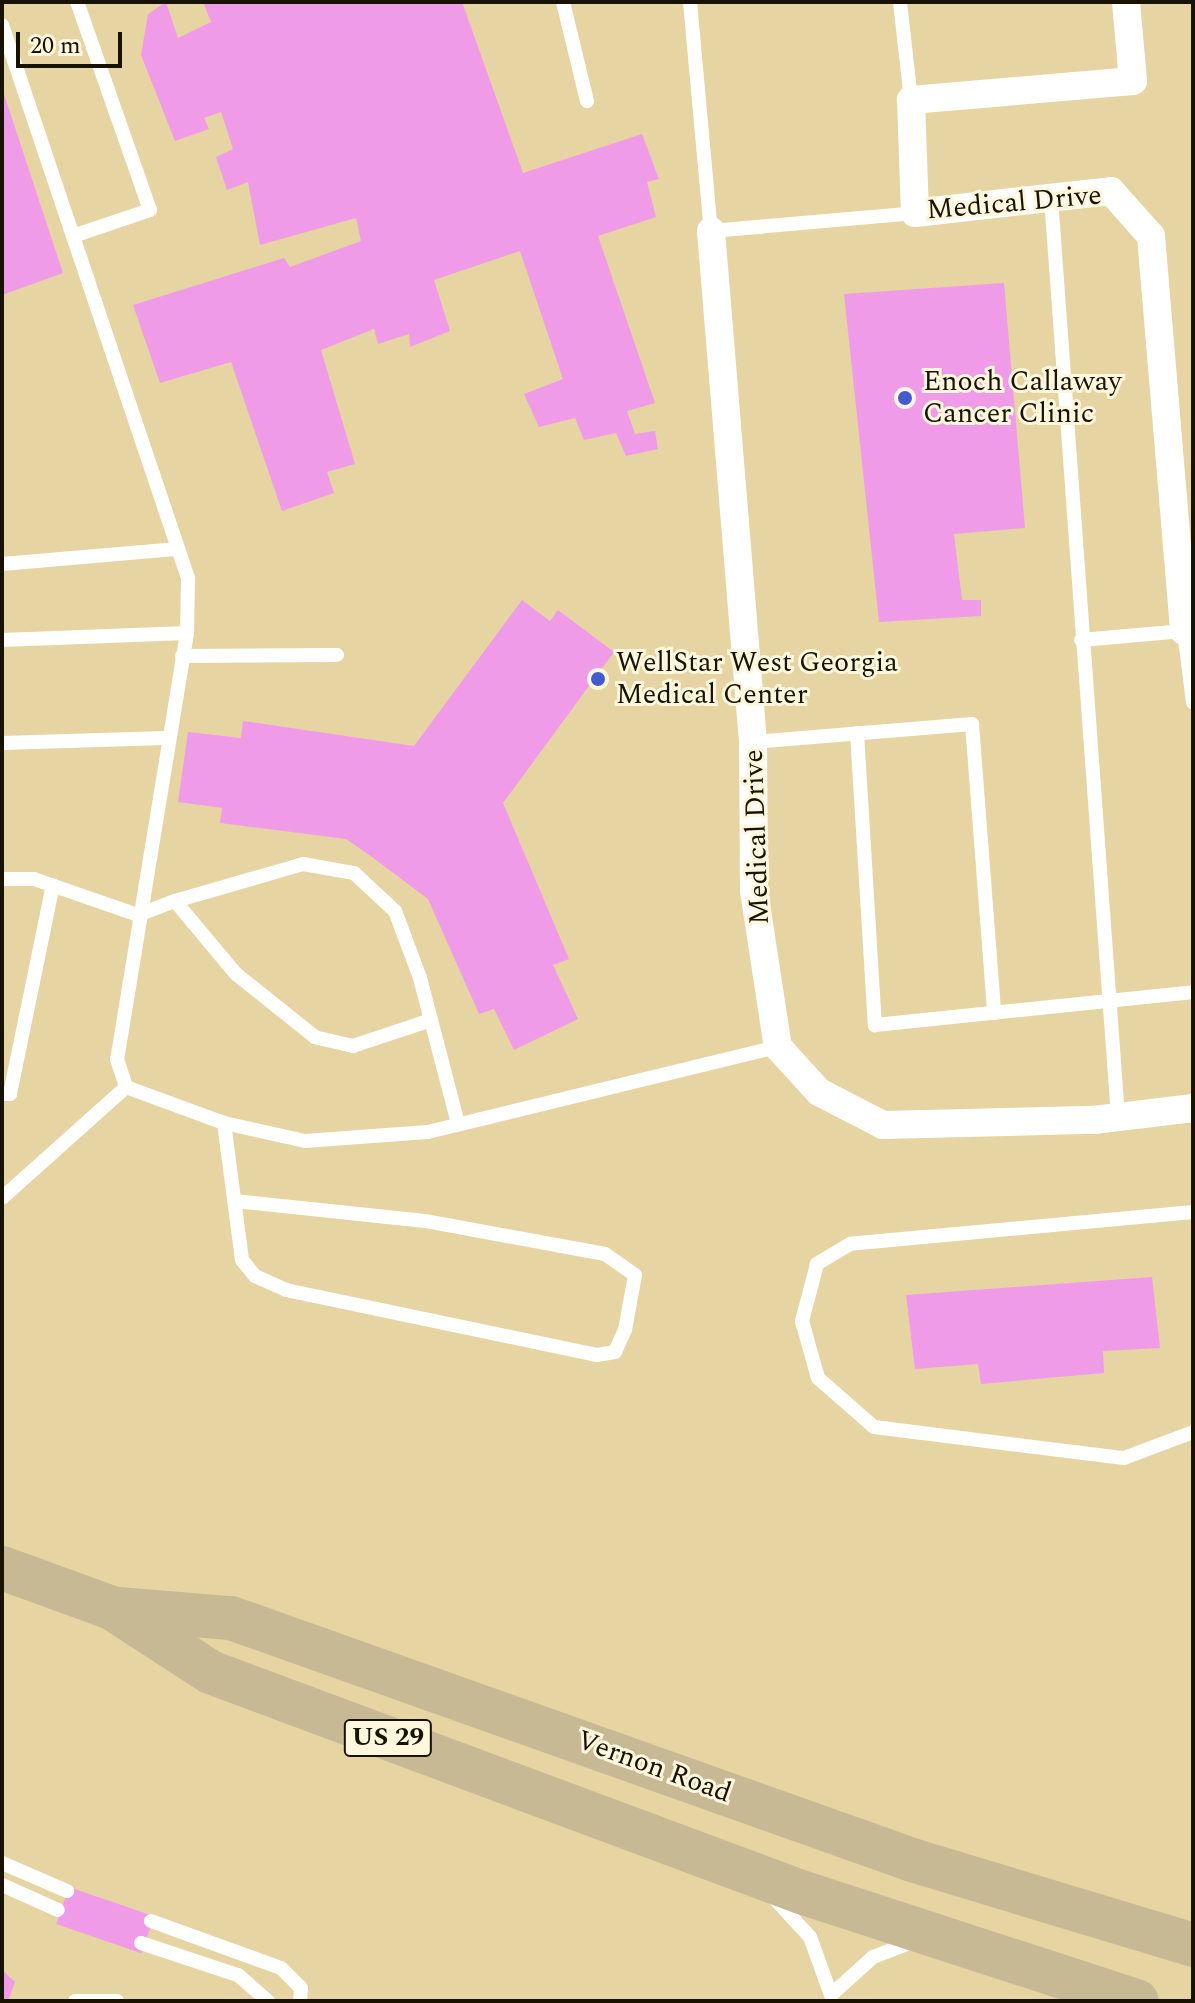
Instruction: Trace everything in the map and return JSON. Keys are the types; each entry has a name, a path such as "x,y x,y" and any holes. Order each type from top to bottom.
{"main road":[{"name":"Vernon Road","path":"2,1568 112,1608 210,1672 927,1937 1137,2001"},
{"name":"Vernon Road","path":"112,1608 231,1618 912,1860 1193,1945"}],"street":[{"path":"911,100 1133,81 1126,2"},
{"name":"Medical Drive","path":"911,100 915,213 1111,191 1151,236 1189,631"},
{"name":"Medical Drive","path":"711,231 753,742 754,891 778,1047"},
{"path":"778,1047 819,1092 883,1125 1118,1116 1193,1108"}],"lane":[{"path":"73,236 150,210 77,2"},
{"path":"563,2 587,101"},
{"path":"690,2 711,231 915,213"},
{"path":"900,2 911,100"},
{"path":"2,25 188,578 187,633 165,738 117,1059 126,1087"},
{"path":"1051,198 1118,1116"},
{"path":"2,562 178,549"},
{"path":"1081,640 1189,631 1193,702"},
{"path":"2,640 187,633"},
{"path":"182,656 337,655"},
{"path":"753,742 972,724 994,1013"},
{"path":"857,733 875,1025 1193,992"},
{"path":"2,743 165,738"},
{"path":"2,879 53,885 138,915 175,901 303,864 354,873 395,911 431,1020 458,1124"},
{"path":"2,1094 10,1094 53,885"},
{"path":"175,901 236,974 315,1037 353,1046 431,1020"},
{"path":"126,1087 224,1123 305,1141 458,1124 778,1047"},
{"path":"2,1198 126,1087"},
{"path":"224,1123 242,1260 255,1276 286,1290 597,1355 615,1352 625,1330 635,1275 605,1254 425,1221 235,1201"},
{"path":"1193,1212 850,1244 817,1264 802,1321 818,1378 874,1427 1124,1458 1193,1432"},
{"path":"2,1863 67,1891"},
{"path":"753,1874 810,1937 829,1998 873,1957 927,1937"},
{"path":"2,1885 58,1910"},
{"path":"151,1921 281,1968 301,1988 300,2001"},
{"path":"141,1943 238,1975 268,2001"},
{"path":"75,2001 117,2001"}],"building":[{"path":"166,2 178,38 211,22 203,2 462,2 523,173 642,134 659,179 647,182 656,217 598,236 655,403 627,411 635,434 655,431 658,449 626,456 616,433 584,440 575,418 539,427 524,394 563,379 520,251 434,280 450,331 410,347 409,334 378,344 374,329 321,350 355,464 327,472 334,493 282,511 231,362 160,383 133,305 284,258 290,267 361,241 356,218 260,245 248,182 227,190 216,157 233,149 221,112 204,118 209,129 175,141 141,55 148,14"},
{"path":"2,88 63,273 2,295"},
{"path":"1004,283 1025,528 954,534 962,600 981,600 981,616 879,622 844,294"},
{"path":"522,600 550,621 558,610 614,652 503,803 569,959 553,965 578,1019 514,1050 494,1009 479,1014 428,899 372,857 346,839 220,823 222,808 178,802 188,732 241,738 243,721 414,746"},
{"path":"1152,1277 1160,1348 1103,1351 1104,1373 981,1384 978,1364 915,1369 906,1295"},
{"path":"69,1887 154,1916 141,1953 56,1924"},
{"path":"2,1970 15,1982 8,2001 2,2001"}],"place":[{"name":"Enoch Callaway Cancer Clinic","path":"905,398"},
{"name":"WellStar West Georgia Medical Center","path":"598,679"}]}
